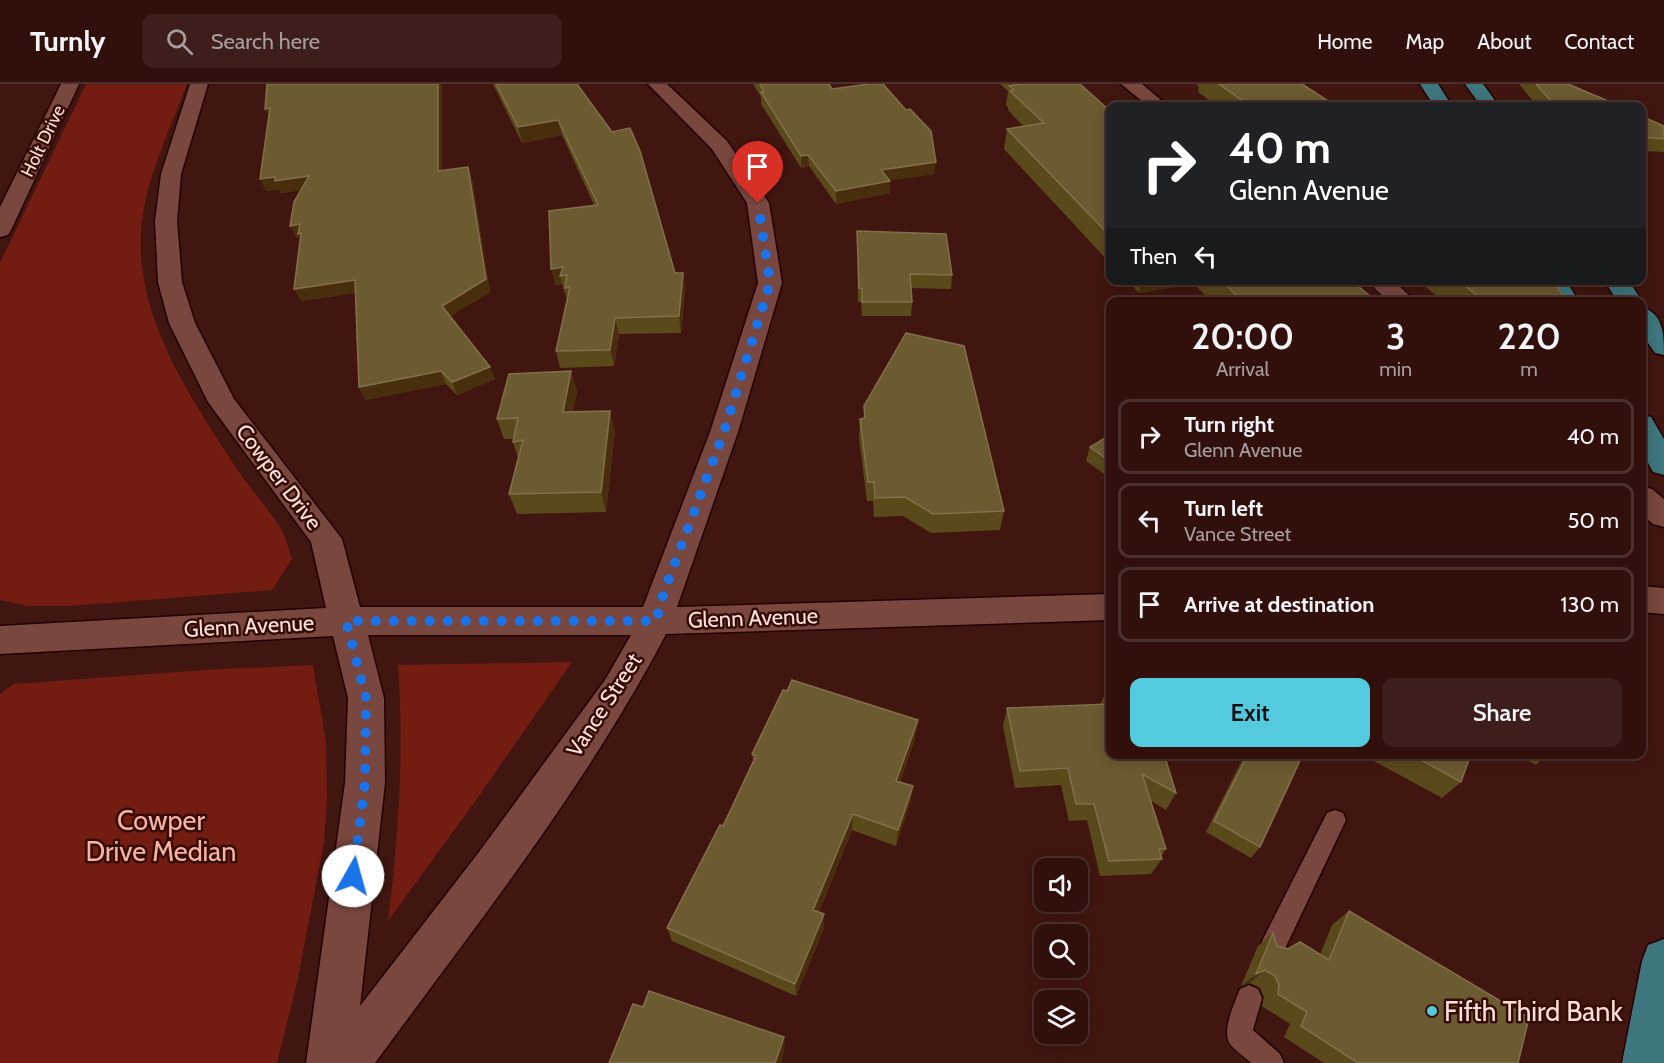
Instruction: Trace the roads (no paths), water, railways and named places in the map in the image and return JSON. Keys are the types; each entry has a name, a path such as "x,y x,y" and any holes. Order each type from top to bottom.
{"main road":[{"path":"1429,84 1440,102"},
{"path":"1474,84 1487,102"},
{"path":"1646,322 1663,345"},
{"path":"1646,433 1664,465"},
{"path":"1646,1063 1664,961"}],"street":[{"name":"Holt Drive","path":"0,230 70,84"},
{"name":"Cowper Drive","path":"198,84 171,174 166,221 170,282 182,323 222,402 326,539 366,698 365,783 330,1063"},
{"name":"Vance Street","path":"346,1063 542,798 618,691 656,621 664,592 724,432 770,283 758,203 720,145 657,84"},
{"path":"1130,84 1154,102"},
{"path":"1384,285 1398,297"},
{"path":"1646,501 1664,516"},
{"path":"1646,599 1664,601"},
{"name":"Glenn Avenue","path":"0,640 346,621 656,621 1106,608"}],"lane":[{"path":"1272,948 1335,820"},
{"path":"1249,998 1239,1035 1271,1063"}],"place":[{"name":"Fifth Third Bank","path":"1432,1011"}],"park label":[{"name":"Cowper Drive Median","path":"161,836"}]}
